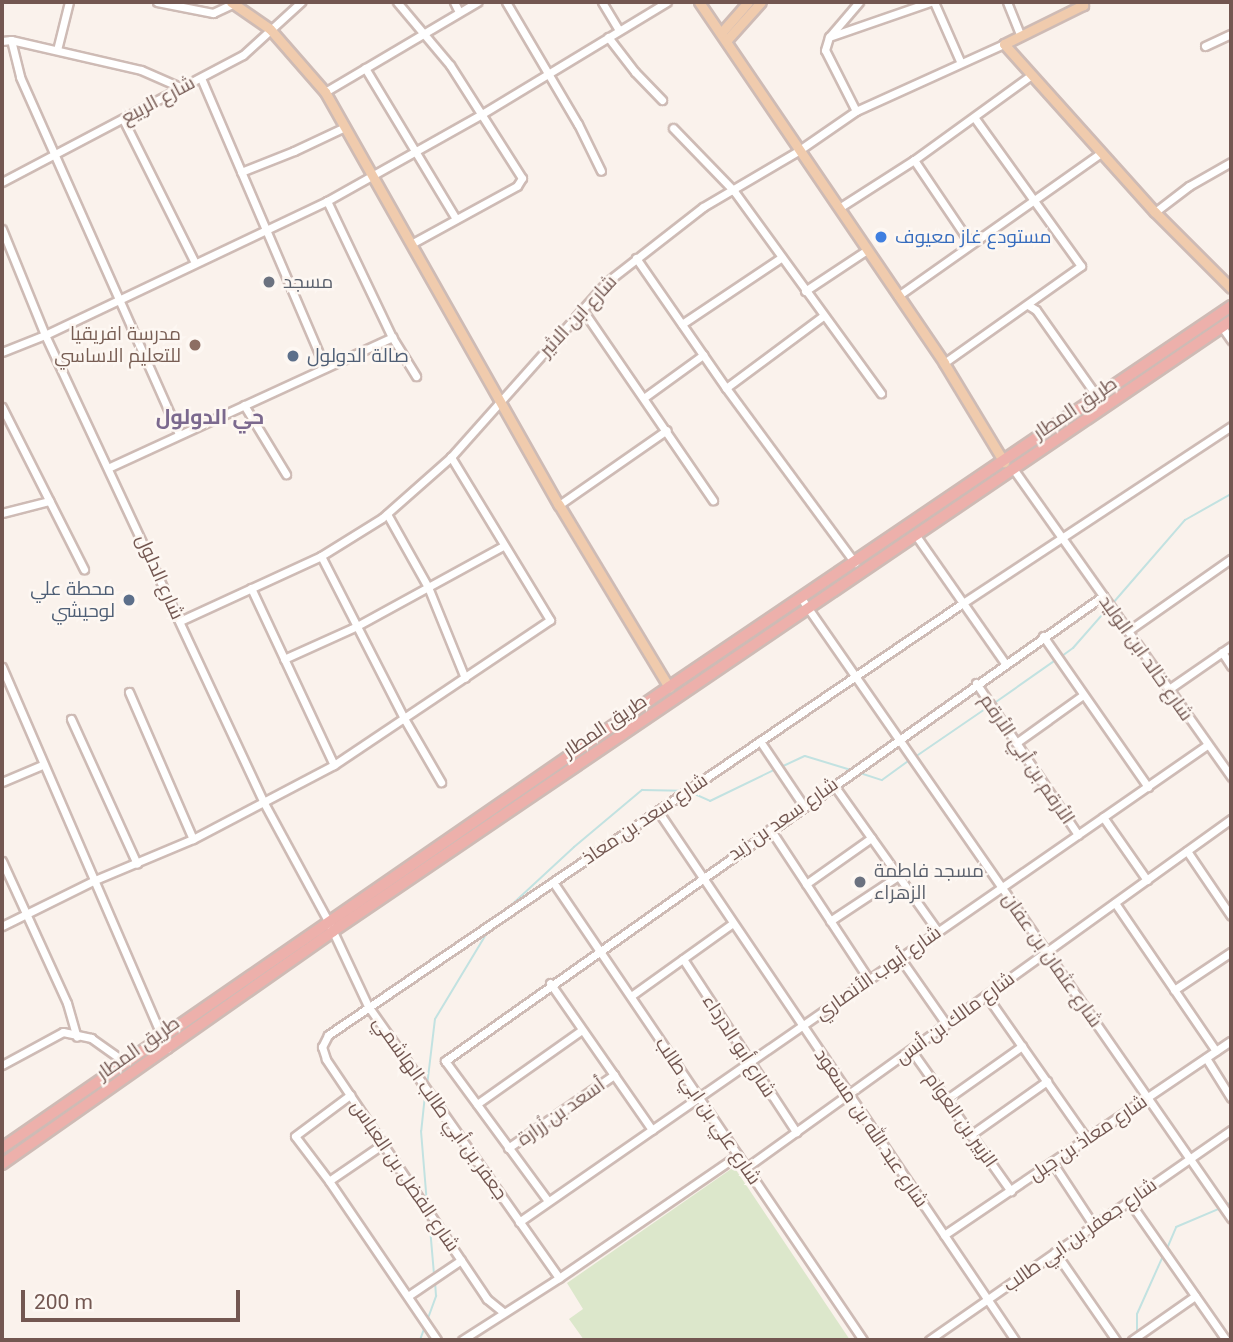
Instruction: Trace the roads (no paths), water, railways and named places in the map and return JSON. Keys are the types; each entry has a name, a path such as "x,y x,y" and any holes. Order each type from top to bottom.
{"highway":[{"name":"طريق المطار","path":"2,1164 167,1049 331,926 669,687 1230,310"},
{"name":"طريق المطار","path":"2,1148 163,1037 809,610 1227,324"},
{"path":"1004,462 1012,472"},
{"path":"1004,462 1012,472"},
{"path":"98,1082 105,1093"}],"main road":[{"path":"699,2 943,363 1004,462"},
{"path":"723,37 748,2"},
{"path":"723,37 761,2"},
{"path":"234,3 270,29 325,92 559,505 669,687"},
{"path":"1085,3 1004,44 1155,212 1231,288"}],"street":[{"path":"57,50 69,2"},
{"path":"157,2 213,13 234,3"},
{"name":"شارع الربيع","path":"2,182 251,49 301,2"},
{"path":"397,2 424,33 482,114 522,178 517,186 411,244"},
{"path":"454,2 459,12"},
{"path":"325,92 477,2"},
{"path":"506,2 549,73 601,171"},
{"path":"602,2 619,30"},
{"path":"2,352 45,335 327,201 482,114 667,2"},
{"path":"856,111 826,56 829,37 859,2"},
{"path":"829,37 932,2 960,61"},
{"path":"1007,2 1020,34"},
{"path":"1205,46 1231,34"},
{"path":"608,37 662,100"},
{"path":"11,40 20,77 179,435"},
{"path":"2,41 11,40 141,70 180,87"},
{"name":"شارع ابن الاثير","path":"180,621 321,556 387,514 451,457 582,309 636,258 703,207 734,191 856,111 960,61 1004,44"},
{"path":"365,68 456,219"},
{"path":"839,208 914,160 1030,76"},
{"path":"201,78 325,368"},
{"path":"943,363 1080,266 974,117"},
{"path":"123,119 195,262"},
{"path":"241,172 345,127"},
{"path":"673,128 734,191 881,393"},
{"path":"898,296 1101,153"},
{"path":"914,160 970,243"},
{"path":"1155,212 1189,186 1231,162"},
{"path":"327,201 392,337 416,376"},
{"name":"شارع الدلول","path":"2,229 45,335 110,467 264,803 331,926"},
{"path":"806,291 867,250"},
{"path":"682,324 782,257"},
{"path":"636,258 726,388 855,563"},
{"path":"1028,305 1036,310 1097,398"},
{"path":"582,309 645,397 713,500"},
{"path":"726,388 823,316"},
{"path":"1227,324 1231,340"},
{"path":"110,467 392,337"},
{"path":"645,397 703,355"},
{"path":"244,405 286,474"},
{"path":"2,407 84,569"},
{"name":"شارع سعد بن معاذ","path":"328,1034 963,603 1231,425"},
{"path":"559,505 667,430"},
{"path":"2,926 95,880 193,839 334,765 550,621 451,457"},
{"name":"شارع خالد ابن الوليد","path":"1012,472 1231,777"},
{"path":"2,513 49,501"},
{"path":"387,514 428,587 465,678"},
{"path":"917,537 1005,663"},
{"path":"284,659 357,626 503,546"},
{"path":"321,556 405,720 441,782"},
{"path":"1128,631 1231,559"},
{"path":"250,588 334,765"},
{"name":"شارع سعد بن زيد","path":"477,1104 444,1061 550,983 1103,596"},
{"name":"شارع عثمان بن عفان","path":"801,598 1231,1218"},
{"path":"1043,636 1147,787"},
{"path":"1168,688 1231,646"},
{"path":"1222,652 1231,666"},
{"path":"2,667 42,765 95,880 167,1049"},
{"name":"الأرقم بن أبي الأرقم","path":"976,683 1078,835"},
{"path":"129,692 193,839"},
{"path":"1016,743 1083,695"},
{"path":"71,719 137,864"},
{"path":"760,741 803,805"},
{"name":"شارع أيوب الأنصاري","path":"519,1222 1207,745"},
{"path":"2,782 42,765"},
{"path":"833,784 938,932"},
{"name":"شارع عبد الله بن مسعود","path":"658,811 1015,1340"},
{"path":"1103,817 1147,880"},
{"name":"شارع مالك بن أنس","path":"747,1167 1231,819"},
{"path":"770,829 869,979"},
{"path":"806,884 871,838"},
{"path":"1187,852 1231,916"},
{"path":"2,861 66,1003 77,1037"},
{"path":"830,921 898,876"},
{"name":"شارع علي بن ابي طالب","path":"553,881 863,1340"},
{"path":"1115,903 1216,1051"},
{"path":"631,996 733,923"},
{"name":"جعفر بن أبي طالب الهاشمي","path":"331,926 368,1006 559,1278"},
{"path":"1174,990 1231,952"},
{"path":"900,958 946,1024"},
{"name":"شارع أبو الدرداء","path":"682,959 796,1132"},
{"path":"550,983 652,1130"},
{"path":"986,995 1087,1139"},
{"path":"548,1201 477,1104 582,1030"},
{"path":"2,1064 62,1032 91,1038 126,1063"},
{"name":"شارع الفضل بن العباس","path":"328,1034 323,1052 487,1299 503,1312"},
{"name":"شارع معاذ بن جبل","path":"944,1235 1231,1041"},
{"path":"947,1099 1022,1046"},
{"name":"الزبير بن العوام","path":"911,1049 1011,1191"},
{"path":"1206,1058 1231,1098"},
{"name":"أسعد بن زُرارة","path":"508,1148 614,1075"},
{"path":"972,1134 1047,1081"},
{"path":"351,1095 295,1136 329,1181 437,1340"},
{"name":"شارع جعفر بن ابي طالب","path":"929,1340 1231,1130"},
{"path":"329,1181 383,1144"},
{"path":"462,1340 559,1278 738,1155"},
{"path":"1052,1162 1094,1226"},
{"path":"1129,1201 1226,1340"},
{"path":"1055,1252 1116,1340"},
{"path":"408,1296 461,1260"},
{"path":"1132,1340 1195,1296"}],"waterway":[{"path":"1113,603 1185,520 1231,494"},
{"path":"1062,656 1073,648 1109,607"},
{"path":"993,704 1057,659"},
{"path":"915,757 988,707"},
{"path":"781,767 805,756 851,770"},
{"path":"860,773 882,780 910,760"},
{"path":"690,792 710,801 776,769"},
{"path":"507,909 574,847 642,790 681,791"},
{"path":"427,1086 435,1019 488,931"},
{"path":"425,1095 421,1131 427,1204"},
{"path":"1226,1205 1231,1202"},
{"path":"1166,1251 1176,1227 1221,1208"},
{"path":"429,1216 434,1274"},
{"path":"1137,1332 1137,1314 1163,1256"},
{"path":"427,1321 436,1296 435,1283"},
{"path":"420,1340 425,1326"}],"place":[{"name":"مستودع غاز معيوف","path":"881,237"},
{"name":"مسجد","path":"269,282"},
{"name":"مدرسة افريقيا للتعليم الاساسي","path":"195,345"},
{"name":"صالة الدولول","path":"293,356"},
{"name":"محطة علي لوحيشي","path":"129,600"},
{"name":"مسجد فاطمة الزهراء","path":"860,882"}],"district":[{"name":"حي الدولول","path":"210,417"}]}
